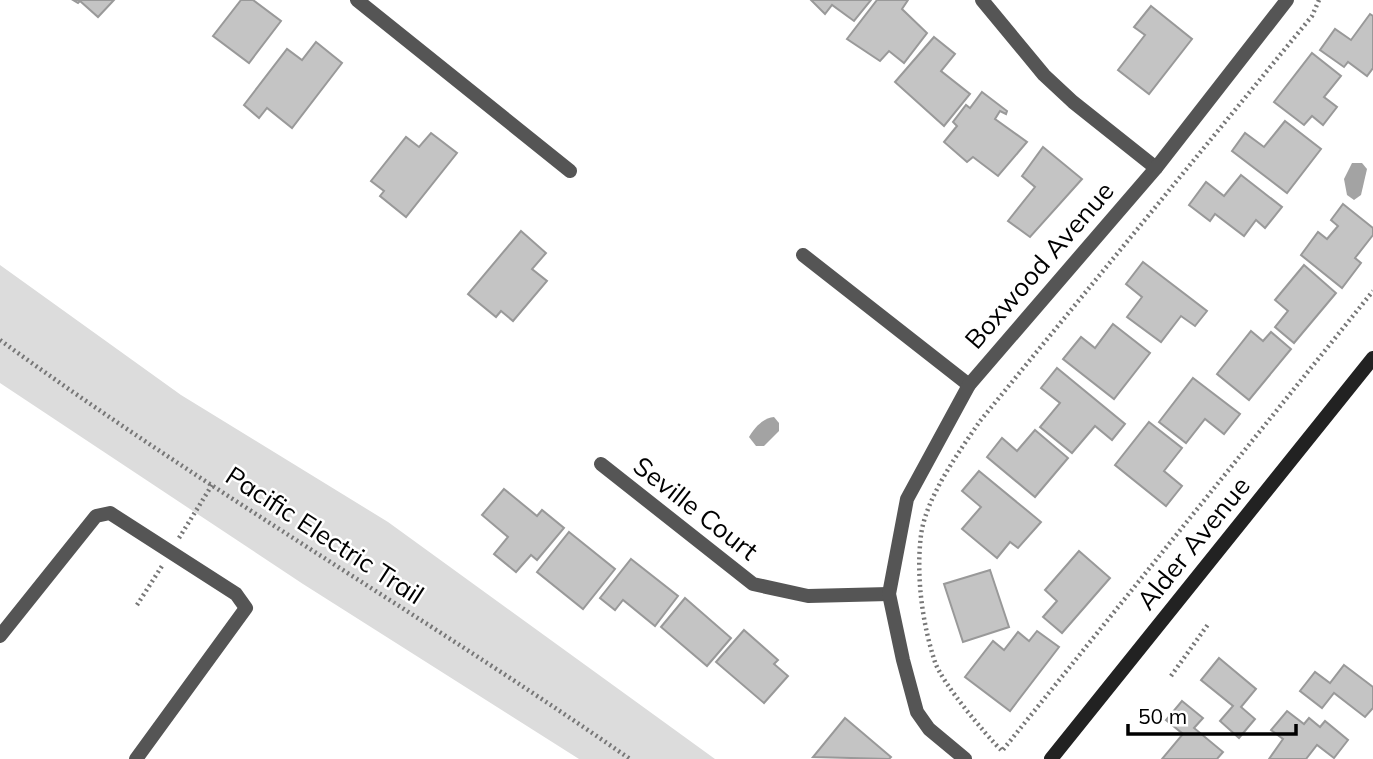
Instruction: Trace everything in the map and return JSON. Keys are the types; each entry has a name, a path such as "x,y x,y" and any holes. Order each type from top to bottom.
{"main road":[{"name":"Alder Avenue","path":"1051,759 1373,358"}],"street":[{"path":"357,0 570,171"},
{"path":"982,0 1044,75 1073,102 1156,168"},
{"name":"Boxwood Avenue","path":"888,594 907,499 969,385 1156,168 1287,0"},
{"path":"803,255 969,385"},
{"name":"Seville Court","path":"601,464 753,584 808,596 888,594"},
{"path":"0,636 96,516 110,513 236,594 246,608 136,759"},
{"path":"888,594 917,712 929,729 965,759"}],"path":[{"path":"1319,0 1312,16 980,421 945,472 921,533 920,592 936,664 987,736 1002,751 1373,291"},
{"name":"Pacific Electric Trail","path":"0,340 182,466 447,636 630,759"},
{"path":"1171,676 1209,623"}],"shaded area":[{"path":"1352,163 1362,163 1367,169 1361,195 1354,200 1347,195 1344,179"},
{"path":"0,265 181,395 388,522 715,759 579,759 303,584 0,383"},
{"path":"774,417 779,423 779,431 764,446 756,446 749,437 763,421"}],"building":[{"path":"73,0 114,0 98,17 80,1 78,3"},
{"path":"241,0 253,0 281,21 249,63 213,36"},
{"path":"811,0 871,0 854,21 832,5 825,14"},
{"path":"877,0 908,0 902,9 927,33 904,63 889,51 880,61 847,39"},
{"path":"1151,6 1192,39 1149,94 1118,70 1145,35 1134,27"},
{"path":"1370,14 1373,16 1373,68 1367,76 1348,62 1344,67 1320,50 1335,29 1351,40"},
{"path":"934,37 955,54 941,71 970,94 944,126 895,82"},
{"path":"316,42 342,63 292,128 267,108 259,118 244,105 287,49 302,60"},
{"path":"1312,53 1341,76 1324,97 1337,107 1323,125 1312,116 1304,125 1274,102"},
{"path":"982,92 1007,111 1006,114 1000,111 995,119 1027,142 998,176 973,157 967,162 944,142 957,126 953,122 966,105 970,108"},
{"path":"1285,121 1321,149 1287,193 1232,151 1245,133 1264,147"},
{"path":"431,133 457,153 406,217 380,196 384,191 371,181 406,137 419,147"},
{"path":"1043,147 1082,179 1030,237 1008,221 1035,187 1022,176"},
{"path":"1241,175 1282,207 1265,228 1256,220 1244,236 1215,214 1210,221 1189,205 1206,182 1224,196"},
{"path":"1343,204 1373,228 1373,235 1355,258 1361,263 1342,288 1301,255 1318,232 1327,239 1338,226 1331,220"},
{"path":"521,231 546,253 532,269 547,281 513,321 501,311 496,317 468,294"},
{"path":"1143,262 1207,311 1195,326 1181,316 1161,342 1127,317 1142,297 1126,284"},
{"path":"1304,265 1336,293 1294,343 1275,327 1288,311 1275,300"},
{"path":"1113,324 1150,353 1114,399 1063,359 1081,337 1095,348"},
{"path":"1251,331 1263,341 1271,332 1291,349 1249,400 1217,374"},
{"path":"1057,368 1125,424 1112,440 1095,426 1072,453 1040,427 1060,403 1041,388"},
{"path":"1193,378 1240,414 1224,434 1205,419 1186,443 1159,422"},
{"path":"1149,422 1182,448 1164,471 1182,486 1166,506 1115,465"},
{"path":"1035,430 1068,458 1035,497 987,457 1002,438 1017,451"},
{"path":"979,471 1041,522 1018,548 1010,542 997,558 962,529 981,507 962,491"},
{"path":"504,489 537,516 542,510 564,528 537,560 531,555 516,572 494,554 508,537 482,515"},
{"path":"569,532 615,569 583,609 537,572"},
{"path":"1079,551 1110,578 1062,633 1043,617 1057,601 1045,590"},
{"path":"631,559 678,596 655,626 623,600 615,610 600,598"},
{"path":"990,570 1009,627 963,642 944,584"},
{"path":"685,598 731,638 707,666 661,627"},
{"path":"744,630 778,660 774,664 788,676 764,703 716,662"},
{"path":"1037,631 1059,647 1010,711 965,677 993,641 1004,650 1018,632 1029,641"},
{"path":"1219,658 1256,689 1241,707 1255,719 1239,738 1220,721 1233,706 1201,680"},
{"path":"1344,665 1373,687 1373,708 1365,717 1334,693 1322,708 1300,691 1315,672 1330,683"},
{"path":"1182,701 1203,718 1194,728 1223,752 1217,759 1162,759 1183,734 1166,720"},
{"path":"1287,711 1304,724 1309,718 1320,727 1325,721 1348,740 1334,758 1317,745 1306,759 1269,759 1283,739 1271,730"},
{"path":"845,718 891,757 813,757"}]}
